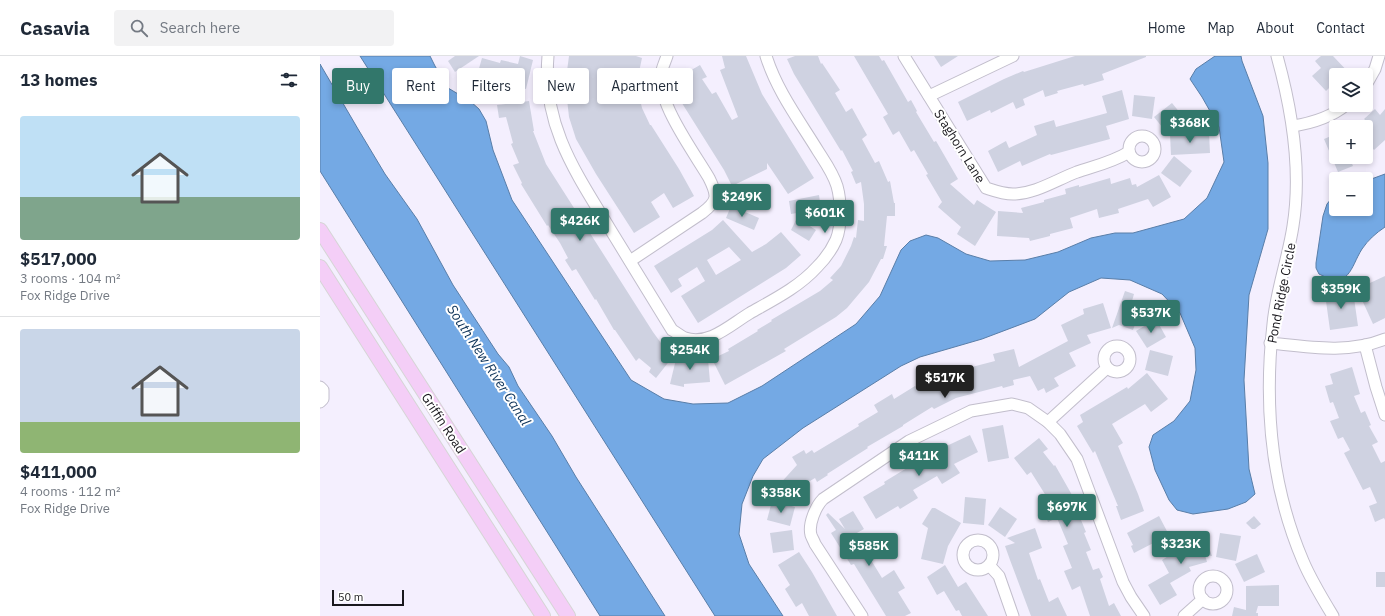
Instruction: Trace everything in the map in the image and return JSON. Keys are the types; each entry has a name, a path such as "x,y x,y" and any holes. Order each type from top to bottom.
{"main road":[{"name":"Griffin Road","path":"320,230 568,616"},
{"path":"320,258 333,250"},
{"name":"Griffin Road","path":"320,267 543,616"},
{"path":"414,415 431,404"}],"street":[{"path":"548,56 547,66 550,100 556,129 564,150 581,181 672,330 684,338 704,340 717,334 804,279 818,267 836,239 839,222 840,200 831,171 784,97 771,71 766,56"},
{"path":"630,261 713,205 715,196 714,188 668,109 662,91 660,76 667,56"},
{"name":"Staghorn Lane","path":"904,56 980,181 986,188 1001,193 1014,194 1034,191 1076,173 1120,158 1129,152"},
{"path":"929,96 1013,56"},
{"name":"Pond Ridge Circle","path":"1277,56 1296,150 1295,208 1290,242 1275,307 1270,343 1268,380 1273,449 1279,486 1291,530 1303,562 1333,616"},
{"path":"1373,73 1379,56"},
{"path":"1292,126 1327,118 1336,112"},
{"path":"1270,343 1342,349 1365,345 1385,338"},
{"path":"1365,345 1385,415"},
{"path":"1048,422 1107,368"},
{"path":"320,387 323,390 323,399 320,402"},
{"path":"862,616 815,544 811,533 817,504 909,440 971,411 1012,404 1028,408 1048,422 1060,434 1077,459 1123,582 1144,616"},
{"path":"990,565 999,576 1013,616"},
{"path":"1184,616 1203,599"}],"water":[{"path":"360,56 430,56 436,68 392,68 392,104 449,104 449,89 457,93 457,104 473,104 479,109 486,121 493,150 512,200 631,380 664,399 693,404 728,403 762,386 856,324 880,296 901,250 910,241 926,235 938,238 966,254 990,261 1025,260 1058,252 1091,238 1115,233 1133,233 1184,219 1207,198 1224,162 1219,127 1190,79 1196,69 1215,56 1241,56 1263,116 1268,163 1268,229 1249,295 1244,380 1249,469 1255,494 1246,502 1228,509 1193,514 1177,510 1169,500 1155,470 1149,447 1153,435 1174,421 1190,401 1196,370 1195,348 1180,313 1162,294 1130,280 1101,278 1069,292 1035,319 982,339 920,357 901,366 803,428 763,459 753,476 742,504 739,534 749,564 783,616 715,616 384,94 384,68 368,68"},
{"name":"South New River Canal","path":"320,64 332,85 332,104 343,104 385,174 417,219 453,285 498,354 509,367 518,386 552,436 576,477 665,616 600,616 320,171"},
{"path":"1385,174 1385,227 1375,234 1362,249 1348,275 1337,280 1319,274 1316,268 1316,263 1323,216 1327,204 1329,202 1329,216 1373,216 1373,178"}],"building":[{"path":"455,56 479,56 461,68 457,68 455,72 448,61"},
{"path":"520,56 533,60 526,89 525,68 479,68 482,58 500,63 501,60 518,64"},
{"path":"569,56 636,56 642,58 640,68 597,68 597,104 641,104 650,125 679,169 694,196 673,208 664,193 651,202 660,217 634,233 596,174 576,139 569,117 568,104 589,104 589,68 567,68"},
{"path":"722,56 746,56 762,94 814,178 788,194 767,163 767,169 732,186 724,170 683,104 693,104 693,69 700,65 707,77 702,79 712,94 716,92 732,120 738,117 720,70 725,68"},
{"path":"795,56 818,56 821,64 822,63 840,90 835,93 846,112 852,108 867,135 862,139 875,163 879,161 888,182 890,181 895,203 895,216 887,216 884,246 887,246 883,259 881,259 869,282 847,308 836,317 784,349 786,351 725,385 712,359 729,351 728,349 758,331 757,330 772,321 771,320 820,291 833,280 830,278 841,266 854,237 856,238 858,220 864,221 864,204 861,182 856,184 851,172 853,171 842,150 841,151 794,74 787,59"},
{"path":"854,56 879,56 882,61 884,60 908,102 911,100 917,111 916,112 934,142 936,141 958,179 950,184 974,205 977,200 996,212 975,246 957,234 961,227 938,207 942,202 926,175 928,174 914,150 911,152 899,131 893,135 883,117 888,114"},
{"path":"934,56 958,56 941,67"},
{"path":"1075,56 1146,57 1102,74 1104,80 1084,86 1083,84 1057,91 1058,93 1045,97 1043,90 1023,99 1025,105 1016,109 1013,102 991,113 990,110 967,121 958,102 1023,71 1024,72"},
{"path":"1321,56 1333,56 1344,68 1329,68 1329,88 1326,91 1312,76 1321,68 1315,61"},
{"path":"1122,90 1129,119 1106,126 1110,139 1051,155 1050,154 1022,166 1020,161 998,172 988,151 1006,141 1009,148 1037,135 1034,126 1054,120 1056,127 1107,113 1102,96"},
{"path":"1134,95 1155,97 1152,119 1132,116"},
{"path":"529,101 533,131 546,164 653,332 661,343 675,354 656,378 649,372 651,368 639,358 636,361 614,330 576,269 572,271 565,260 568,258 560,243 548,225 547,226 521,184 522,183 513,165 519,163 511,144 513,143 506,117 499,118 497,105 525,104 525,102"},
{"path":"1172,103 1185,119 1167,133 1154,117"},
{"path":"1375,109 1380,115 1385,109 1385,140 1374,150 1373,120 1364,119"},
{"path":"1209,132 1210,153 1171,155 1170,134"},
{"path":"1329,137 1329,151 1324,139"},
{"path":"1174,156 1192,171 1180,187 1161,173"},
{"path":"1335,164 1352,164 1353,166 1338,172"},
{"path":"1159,175 1171,197 1153,207 1148,199 1118,209 1119,213 1099,218 1097,209 1070,218 1073,228 1030,241 1029,238 997,236 998,211 1023,213 1021,208 1066,194 1065,189 1079,185 1079,187 1110,178 1111,184 1130,178 1132,185 1136,184 1137,187"},
{"path":"735,189 766,190 766,204 734,202"},
{"path":"819,195 821,209 791,214 789,201"},
{"path":"731,206 759,218 754,230 726,218"},
{"path":"797,218 816,230 809,241 791,230"},
{"path":"723,220 752,252 766,244 781,232 801,255 786,268 698,323 681,296 705,281 697,267 678,279 682,286 671,293 654,266 712,230","holes":["729,247 741,260 716,275 707,260"]},
{"path":"1385,276 1385,318 1373,324 1357,289"},
{"path":"1125,291 1134,294 1132,301 1142,305 1133,330 1119,325 1112,328"},
{"path":"1343,291 1343,296 1353,291 1358,326 1330,330 1325,294"},
{"path":"1103,303 1111,328 1087,335 1091,343 1069,353 1076,366 1054,378 1059,386 1046,393 1044,388 1038,391 1030,376 1013,380 1014,385 1003,388 1002,386 956,398 934,409 932,407 867,447 868,448 817,482 815,478 800,487 804,492 794,503 777,487 797,465 792,457 804,450 806,454 812,450 814,453 859,426 858,424 878,412 874,405 892,394 894,399 915,386 917,389 948,374 947,372 967,366 968,368 995,361 993,354 1014,349 1019,367 1068,341 1061,325 1084,314 1083,309"},
{"path":"1156,319 1166,337 1147,348 1136,331"},
{"path":"1150,350 1173,356 1168,376 1145,370"},
{"path":"677,355 695,359 708,359 710,382 684,384 684,387 670,384"},
{"path":"1352,367 1360,394 1354,396 1361,413 1365,411 1371,425 1369,426 1378,442 1372,445 1381,463 1385,461 1385,520 1384,518 1375,522 1369,506 1377,503 1370,487 1363,490 1344,453 1350,450 1343,437 1338,439 1330,421 1339,418 1333,402 1330,403 1325,386 1333,384 1330,374"},
{"path":"1147,373 1168,399 1151,412 1145,404 1112,424 1123,443 1118,446 1144,511 1121,520 1116,506 1118,506 1095,451 1093,453 1077,426 1083,422 1080,415 1127,387 1128,389"},
{"path":"1003,425 1009,458 988,462 982,429"},
{"path":"970,435 978,452 954,464 960,473 942,484 937,476 913,490 918,498 900,509 898,506 876,519 863,497 885,484 884,482 937,448 938,450"},
{"path":"1039,438 1048,449 1043,452 1054,466 1055,465 1076,502 1074,503 1086,532 1084,533 1091,550 1086,552 1093,570 1099,568 1103,577 1100,579 1109,606 1114,603 1121,616 1090,616 1080,586 1072,590 1064,571 1072,568 1063,546 1068,544 1057,518 1048,522 1040,503 1048,499 1031,472 1027,475 1014,458"},
{"path":"965,497 986,499 984,525 963,523"},
{"path":"772,501 795,507 790,526 767,520"},
{"path":"1000,507 1017,519 1005,537 988,525"},
{"path":"932,508 935,508 961,523 948,546 943,564 921,559 928,528 922,524"},
{"path":"853,511 864,529 855,534 882,578 894,570 905,588 898,592 911,613 905,616 886,616 854,564 851,565 831,533 836,530 826,515 828,513 845,529 839,519"},
{"path":"1159,516 1169,535 1134,553 1131,546 1133,545 1127,533"},
{"path":"1254,516 1261,524 1255,529 1252,529 1246,523"},
{"path":"1035,528 1042,548 1029,553 1038,580 1040,579 1049,602 1058,597 1067,616 1031,616 1010,560 1005,546 1015,543 1007,538"},
{"path":"792,530 794,550 773,553 770,533"},
{"path":"1203,531 1212,556 1205,555 1207,562 1189,567 1191,571 1170,583 1177,595 1160,605 1148,585 1169,573 1162,560 1186,545 1184,537"},
{"path":"1220,533 1241,536 1236,561 1216,557"},
{"path":"799,552 837,616 809,616 802,603 796,607 785,589 790,585 778,565"},
{"path":"1257,554 1265,572 1244,582 1235,564"},
{"path":"945,565 958,587 966,582 988,616 962,616 959,610 956,611 944,591 937,595 927,577"},
{"path":"1376,572 1385,572 1385,587 1376,587"},
{"path":"1279,585 1279,606 1258,606 1256,613 1258,613 1258,616 1232,616 1234,607 1246,610 1246,586"}]}
